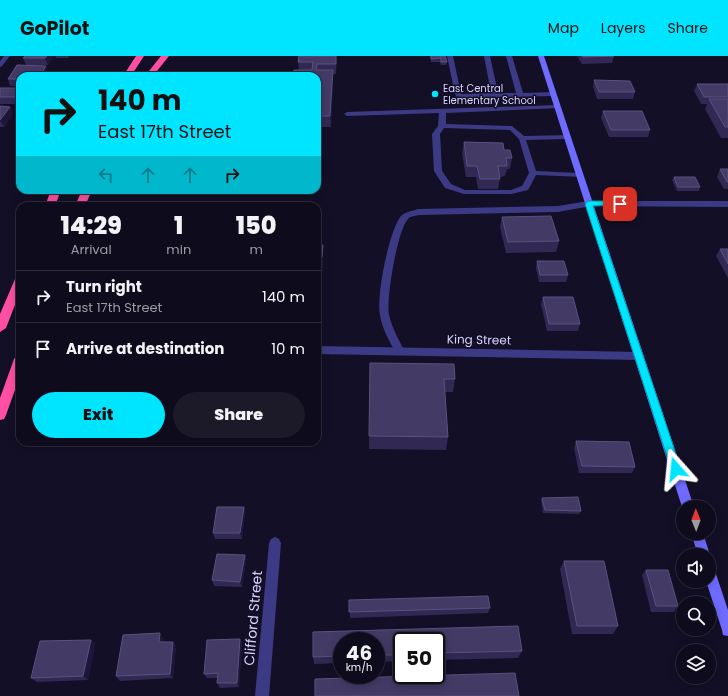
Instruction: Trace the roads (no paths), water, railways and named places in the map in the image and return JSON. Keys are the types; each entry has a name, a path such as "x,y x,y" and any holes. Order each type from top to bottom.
{"highway":[{"path":"130,72 140,56"},
{"path":"152,72 165,56"},
{"path":"0,328 16,289"},
{"path":"0,415 16,370"}],"main road":[{"path":"541,56 686,500"},
{"path":"714,588 728,630"}],"street":[{"path":"0,65 7,56"},
{"path":"450,56 459,96 466,109"},
{"path":"487,56 495,95"},
{"path":"509,56 520,95"},
{"path":"459,96 553,94"},
{"path":"348,114 557,107"},
{"path":"442,126 512,128 522,138 533,173 525,188 511,192 464,192 448,186 438,170 436,134 442,126 443,110"},
{"path":"522,138 567,137"},
{"path":"533,173 579,175"},
{"path":"400,352 387,324 383,303 390,261 400,224 404,218 418,212 558,208 588,204 728,204"},
{"name":"King Street","path":"321,350 640,356"},
{"name":"Clifford Street","path":"262,696 275,542"}],"place":[{"name":"East Central Elementary School","path":"435,94"}]}
